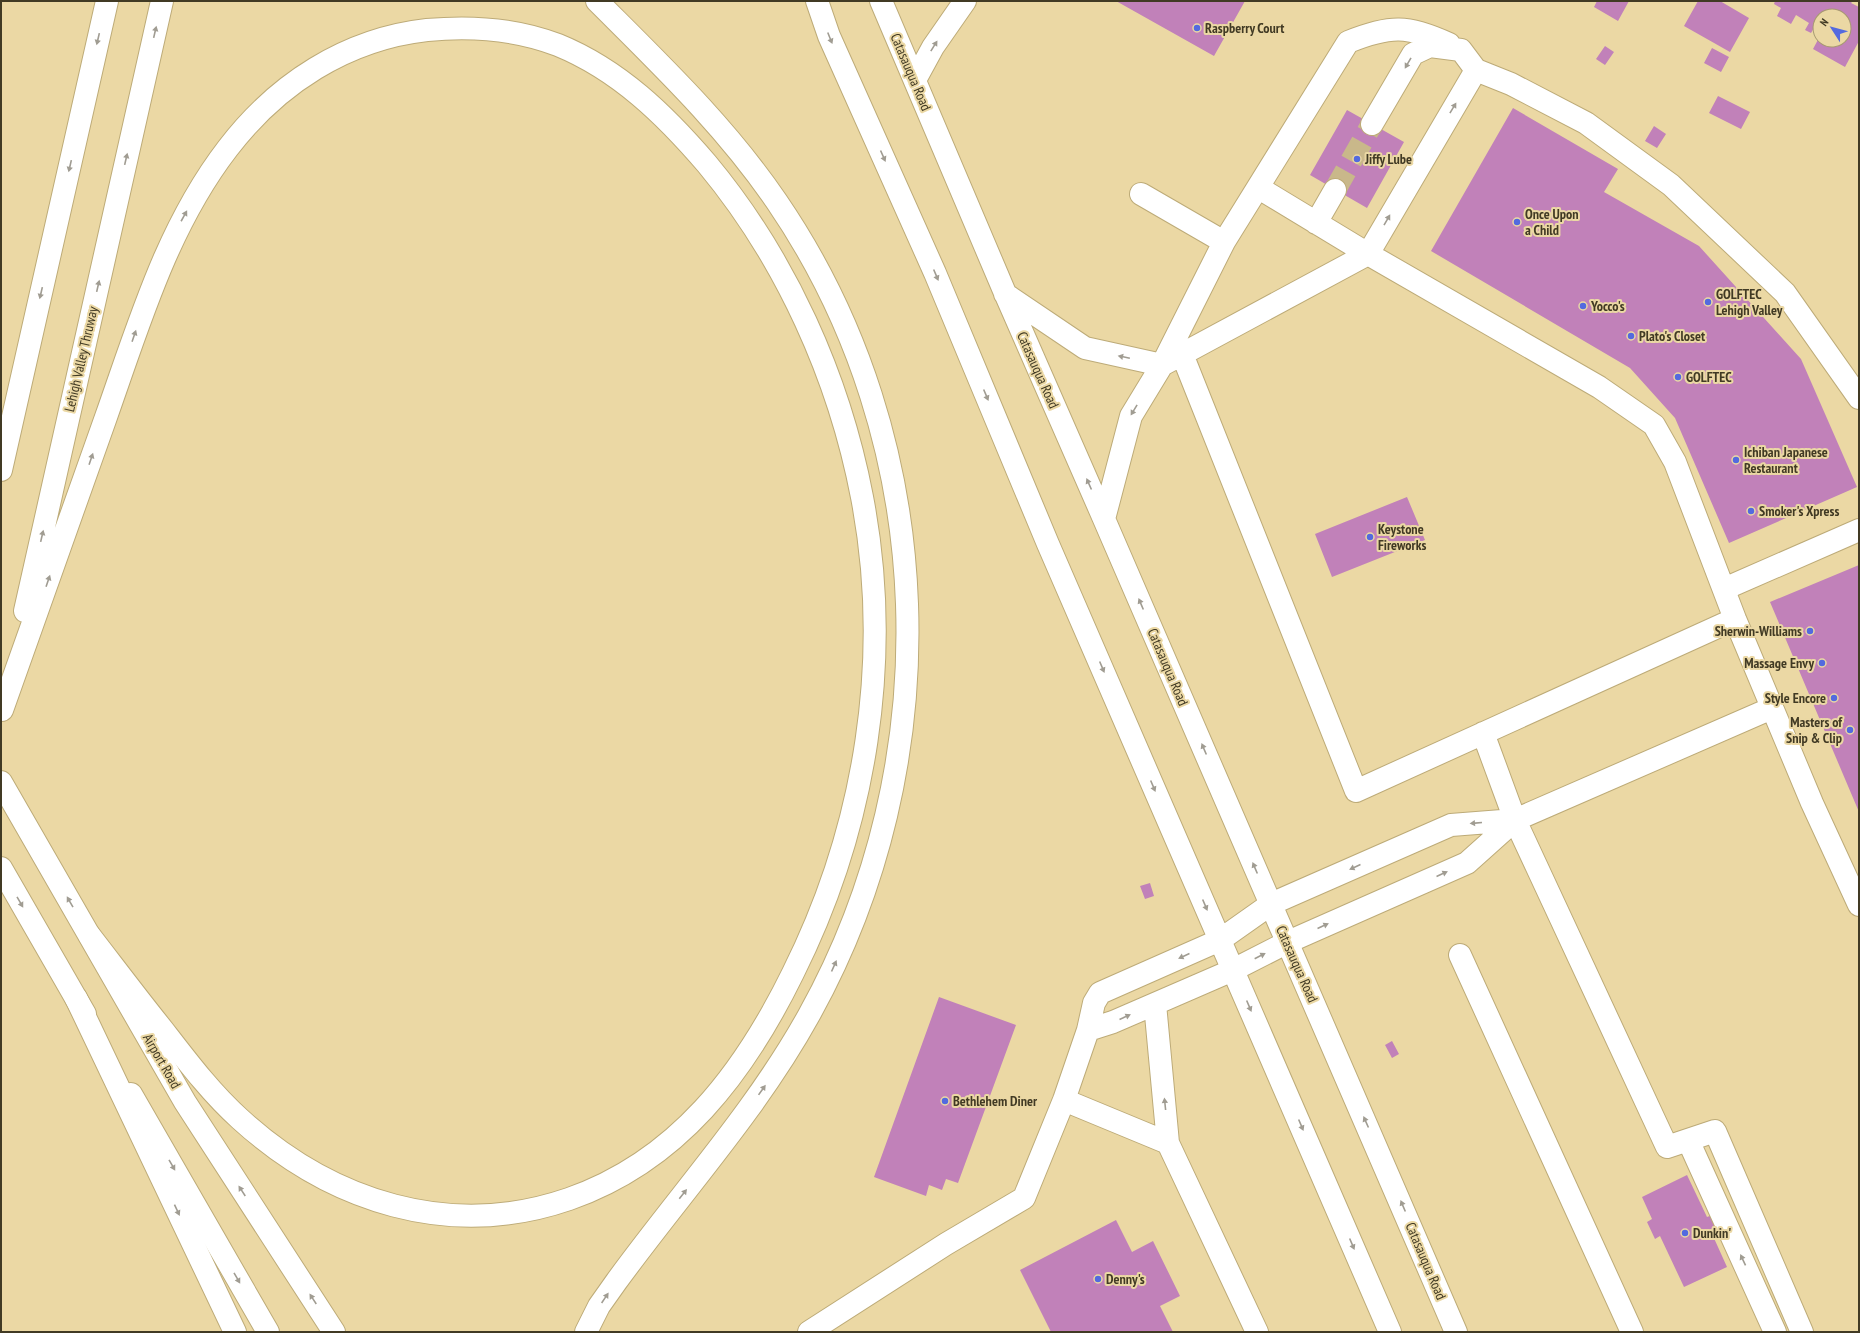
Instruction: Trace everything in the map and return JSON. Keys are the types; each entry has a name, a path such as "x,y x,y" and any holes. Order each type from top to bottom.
{"main road":[{"path":"1,470 107,1"},
{"name":"Lehigh Valley Thruway","path":"2,713 162,1"},
{"path":"586,1332 599,1306 620,1275 761,1091 804,1023 828,979 862,897 876,855 886,816 902,733 909,639 908,590 903,540 892,478 870,395 852,344 831,296 791,223 747,160 716,122 597,1"},
{"path":"816,1 829,36 935,273 1048,544 1390,1332"},
{"name":"Catasauqua Road","path":"881,1 1005,294 1288,942 1456,1332"},
{"path":"915,80 933,47 964,1"},
{"path":"2,713 145,306 176,230 211,171 230,145 269,103 290,85 312,70 358,47 383,38 410,32 470,28 499,30 528,36 557,45 614,75 640,94 664,117 721,181 751,223 777,265 801,311 821,357 838,405 852,452 862,499 874,592 873,685 868,729 863,769 844,846 816,925 798,964 780,1001 734,1072 714,1098 675,1139 653,1156 606,1183 580,1195 527,1210 497,1214 440,1214 410,1210 381,1203 350,1192 322,1178 294,1161 241,1120 196,1073 90,936"},
{"path":"1104,519 1131,416 1162,365 1224,242 1348,42 1372,32 1402,28 1431,36 1461,50 1476,70 1511,84 1586,123 1671,185 1785,293 1859,398"},
{"path":"1372,124 1413,54 1430,46 1461,50"},
{"path":"1005,294 1085,348 1162,365 1368,254 1476,70"},
{"path":"1258,188 1368,254 1599,387 1654,425 1675,462 1735,618 1772,708 1812,803 1859,905"},
{"path":"1316,223 1335,190"},
{"path":"1141,194 1224,242"},
{"path":"1182,354 1356,791 1735,618"},
{"path":"1,440 24,369"},
{"path":"1724,589 1859,530"},
{"path":"1088,1030 1113,1022 1233,970 1288,942 1467,863 1515,820 1772,708"},
{"path":"1483,733 1515,820 1667,1147 1715,1130 1802,1332"},
{"name":"Airport Road","path":"1,782 185,1102 334,1332"},
{"path":"809,1332 946,1244 1024,1198 1064,1100 1088,1030 1094,1003 1100,993 1220,940 1271,904 1451,825 1515,820"},
{"path":"1,868 268,1332"},
{"path":"1460,955 1632,1332"},
{"path":"76,998 234,1332"},
{"path":"1155,1004 1168,1143 1257,1332"},
{"path":"1064,1100 1168,1143"},
{"path":"1688,1140 1776,1332"}],"building":[{"name":"Raspberry Court","path":"1116,1 1245,1 1214,56"},
{"path":"1597,1 1629,1 1618,21 1594,7"},
{"path":"1698,1 1720,1 1749,18 1730,52 1684,26"},
{"path":"1775,1 1853,1 1851,3 1859,7 1859,41 1845,67 1813,49 1852,48 1852,8 1812,8 1811,33 1805,30 1809,23 1796,15 1791,24 1777,16 1781,8 1774,4"},
{"path":"1605,46 1614,52 1605,65 1596,59"},
{"path":"1712,48 1729,57 1721,72 1704,63"},
{"path":"1718,96 1750,112 1741,129 1709,113"},
{"path":"1513,108 1618,169 1604,192 1699,246 1801,359 1857,487 1729,543 1675,418 1630,368 1431,251"},
{"name":"Jiffy Lube","path":"1347,110 1404,142 1367,208 1310,175"},
{"path":"1654,126 1666,134 1657,148 1645,141"},
{"name":"Keystone Fireworks","path":"1407,497 1425,540 1332,577 1315,534"},
{"path":"1859,565 1859,812 1770,602"},
{"path":"1150,883 1154,896 1145,899 1140,886"},
{"name":"Bethlehem Diner","path":"939,997 1016,1025 958,1183 946,1179 942,1190 929,1185 926,1196 874,1177"},
{"path":"1392,1041 1399,1054 1392,1058 1385,1045"},
{"name":"Dunkin'","path":"1687,1175 1707,1217 1715,1214 1723,1231 1713,1236 1727,1267 1684,1287 1660,1236 1655,1239 1647,1222 1652,1219 1642,1197"},
{"name":"Denny's","path":"1116,1220 1132,1252 1153,1241 1180,1296 1160,1306 1173,1332 1051,1332 1020,1270"}],"tunnel":[{"path":"1335,190 1372,124"}],"place":[{"name":"Raspberry Court","path":"1197,28"},
{"name":"Jiffy Lube","path":"1357,159"},
{"name":"Once Upon a Child","path":"1517,222"},
{"name":"GOLFTEC Lehigh Valley","path":"1708,302"},
{"name":"Yocco's","path":"1583,306"},
{"name":"Plato's Closet","path":"1631,336"},
{"name":"GOLFTEC","path":"1678,377"},
{"name":"Ichiban Japanese Restaurant","path":"1736,460"},
{"name":"Smoker's Xpress","path":"1751,511"},
{"name":"Keystone Fireworks","path":"1370,537"},
{"name":"Sherwin-Williams","path":"1810,631"},
{"name":"Massage Envy","path":"1822,663"},
{"name":"Style Encore","path":"1834,698"},
{"name":"Masters of Snip & Clip","path":"1850,730"},
{"name":"Bethlehem Diner","path":"945,1101"},
{"name":"Dunkin'","path":"1685,1233"},
{"name":"Denny's","path":"1098,1279"}]}
